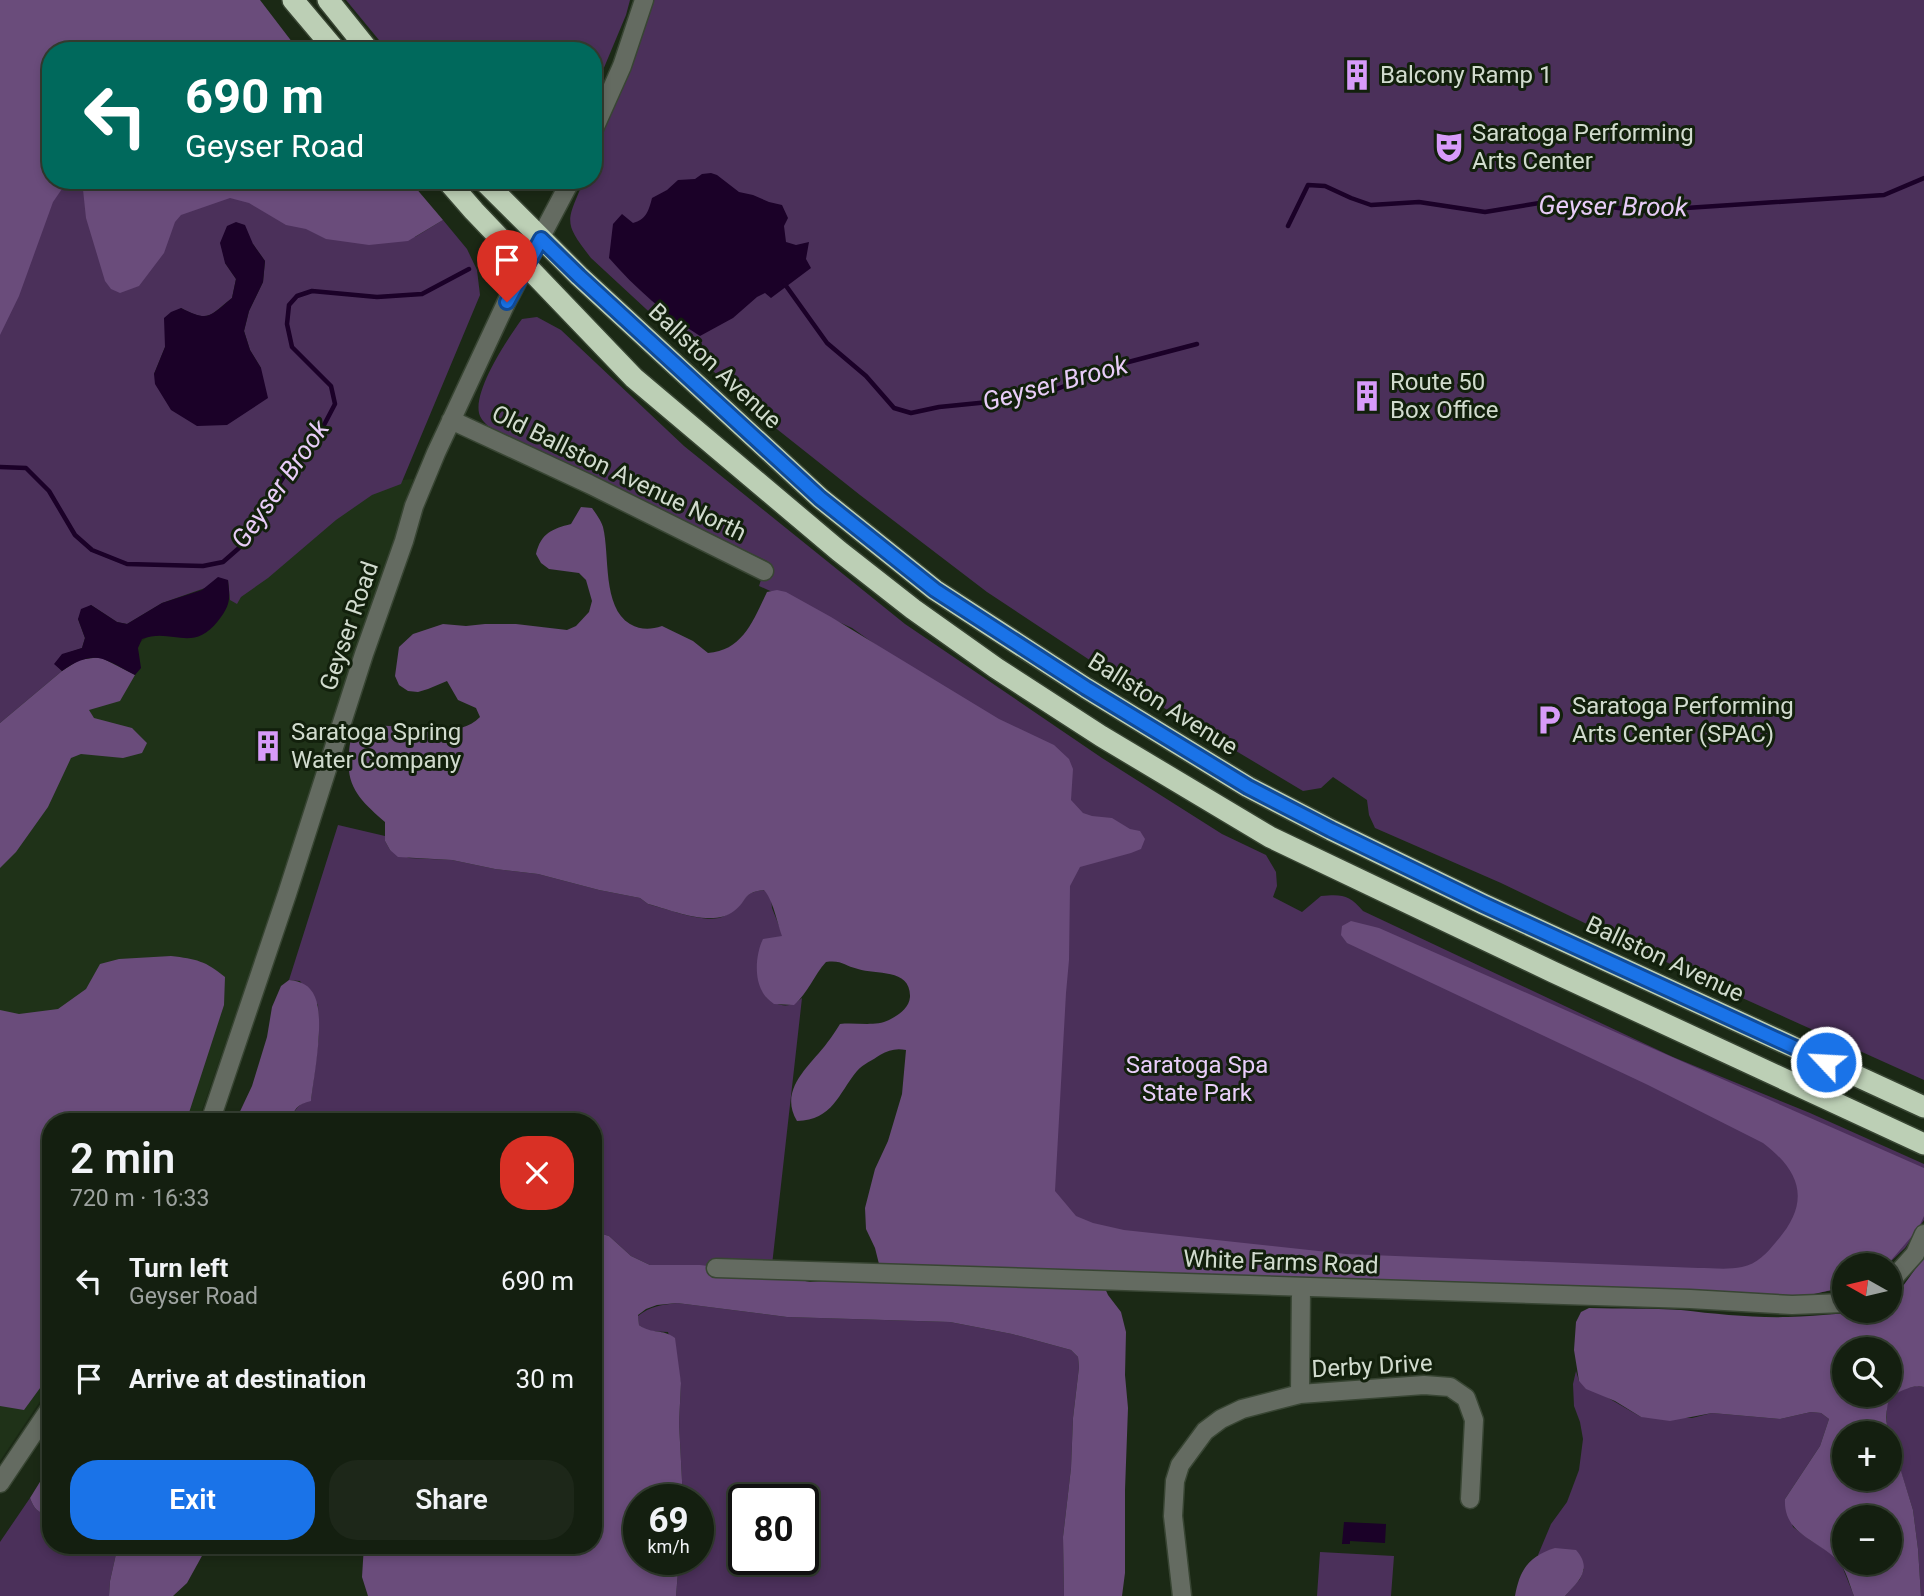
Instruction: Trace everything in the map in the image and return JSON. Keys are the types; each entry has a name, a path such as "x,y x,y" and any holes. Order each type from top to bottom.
{"highway":[{"path":"293,0 328,42"},
{"path":"328,0 362,42"},
{"path":"455,189 634,378 839,551 996,668 1101,736 1270,837 1924,1144"},
{"name":"Ballston Avenue","path":"492,189 579,276 820,498 935,590 1086,688 1237,780 1343,836 1495,910 1924,1107"}],"street":[{"path":"602,111 622,66 644,0"},
{"name":"Geyser Road","path":"213,1113 414,506 507,302 566,189"},
{"name":"Old Ballston Avenue North","path":"452,420 764,571"},
{"path":"1902,1269 1915,1254 1924,1234"},
{"name":"White Farms Road","path":"716,1268 1663,1298 1792,1305 1832,1303"},
{"path":"1300,1394 1301,1287"},
{"name":"Derby Drive","path":"1182,1596 1173,1516 1175,1481 1180,1465 1205,1431 1221,1419 1242,1409 1300,1394 1424,1385 1450,1387 1466,1398 1474,1420 1470,1499"},
{"path":"0,1483 42,1420"}],"shaded area":[{"path":"0,0 260,0 292,42 42,42 42,189 62,189 53,202 19,296 0,335"},
{"path":"711,173 739,192 782,205 788,218 784,226 786,242 796,245 809,242 806,259 811,268 771,298 765,293 757,297 733,318 700,336 652,300 609,258 613,224 622,214 633,223 637,222 646,214 652,198 678,180 695,179 702,174"},
{"path":"83,189 417,189 443,220 408,241 369,245 326,239 306,229 286,225 249,203 230,198 181,215 175,222 164,253 139,286 120,293 111,289 105,281 86,218"},
{"path":"236,222 245,225 253,244 265,261 263,282 249,311 244,331 250,350 261,368 268,398 227,425 197,426 171,410 155,384 154,374 165,347 164,318 181,308 198,315 208,315 232,298 236,279 225,263 220,243 227,226"},
{"path":"413,479 304,817 201,1113 42,1113 42,1398 0,1461 0,741 366,483"},
{"path":"581,507 592,508 602,524 611,593 621,616 630,624 646,629 662,626 693,641 708,653 720,651 739,640 767,592 786,592 999,719 1054,745 1069,759 1073,769 1071,800 1083,813 1112,818 1130,829 1140,831 1145,839 1141,849 1080,867 1070,886 1069,960 1055,1191 1076,1216 1124,1230 1346,1254 1720,1269 1747,1266 1757,1261 1787,1228 1797,1202 1794,1177 1787,1166 1763,1143 1648,1085 1347,943 1341,935 1342,926 1351,921 1379,928 1924,1168 1924,1216 1918,1229 1897,1253 1832,1253 1832,1290 1801,1297 1104,1286 1121,1312 1126,1332 1125,1375 1128,1408 1125,1573 1122,1596 1064,1596 1063,1537 1079,1367 1078,1357 1071,1350 1012,1334 950,1322 787,1317 677,1303 657,1305 638,1315 639,1325 675,1338 681,1383 679,1423 682,1484 623,1484 623,1575 678,1575 676,1596 368,1596 362,1577 363,1554 602,1554 602,1234 609,1236 631,1256 650,1265 700,1265 810,1282 877,1277 880,1268 866,1229 865,1208 875,1169 888,1141 902,1094 906,1050 886,1052 862,1066 827,1111 819,1116 797,1121 791,1099 798,1079 840,1024 883,1022 903,1011 910,997 905,981 891,974 826,962 794,1005 774,1004 763,993 757,972 757,958 763,939 782,936 764,890 748,895 739,907 725,916 704,918 648,904 640,898 538,874 452,860 398,857 385,841 385,822 364,802 354,787 349,770 350,745 355,733 365,727 379,725 449,730 466,726 480,717 476,708 458,700 447,681 418,692 408,691 399,685 395,676 399,647 413,634 443,624 516,624 567,630 576,626 589,612 592,601 586,580 579,573 549,569 541,563 536,554 541,541 553,530 571,524"},
{"path":"218,577 228,580 229,597 218,621 199,636 153,636 142,639 138,648 141,668 135,675 99,658 83,660 62,671 54,664 62,654 82,648 85,638 78,619 81,609 91,605 117,622 127,624 162,603 202,590"},
{"path":"100,657 135,675 120,701 89,710 94,718 132,728 147,743 142,753 123,758 81,754 71,758 48,807 16,852 0,868 0,723 62,671 79,660"},
{"path":"171,956 187,958 212,967 225,977 224,1005 189,1113 42,1113 42,1385 24,1410 0,1406 0,1010 19,1014 58,1009 86,989 100,964 119,959"},
{"path":"289,980 301,983 313,993 318,1007 318,1048 311,1101 297,1108 294,1113 239,1113 252,1086 267,1037 272,1007 281,986"},
{"path":"1924,1257 1924,1387 1911,1387 1902,1391 1902,1337 1832,1337 1832,1407 1888,1407 1887,1421 1832,1421 1832,1491 1902,1491 1902,1474 1913,1510 1921,1596 1854,1596 1846,1575 1902,1575 1902,1505 1832,1505 1832,1556 1790,1522 1785,1499 1820,1446 1829,1419 1821,1413 1811,1412 1780,1419 1712,1413 1670,1421 1641,1417 1615,1401 1586,1389 1579,1381 1574,1350 1576,1322 1581,1312 1589,1308 1670,1309 1775,1317 1832,1314 1832,1323 1902,1323 1902,1287"},
{"path":"42,1479 42,1513 30,1498"},
{"path":"1344,1522 1386,1524 1385,1543 1350,1541 1350,1544 1342,1544"},
{"path":"1555,1548 1576,1550 1581,1557 1584,1569 1575,1585 1565,1596 1515,1596 1527,1565 1538,1555"},
{"path":"116,1554 203,1554 187,1583 173,1596 109,1596"}],"green space":[{"path":"0,0 42,42 42,189 377,189 415,237 443,220 467,249 477,270 480,295 401,484 372,495 336,520 268,578 241,597 237,604 230,600 228,580 162,603 127,624 117,622 91,605 78,619 85,638 82,648 62,655 55,664 62,671 0,723","holes":["253,244 265,261 263,282 249,311 244,331 250,350 261,368 154,374 181,308 203,316 232,298 236,279 225,263"]},
{"path":"346,0 630,0 602,72 602,42 381,42"},
{"path":"653,0 1924,0 1924,1080 1729,992 1501,883 1375,828 1369,815 1367,800 1333,777 1321,788 1303,791 1144,696 987,592 768,422 591,258 572,228 571,213 580,189 602,189 602,133"},
{"name":"Saratoga Spa State Park","path":"537,317 561,330 684,446 905,624 1102,758 1222,834 1266,855 1276,872 1277,886 1273,897 1302,912 1321,896 1345,897 1363,911 1673,1057 1810,1113 1924,1164 1924,1220 1900,1253 1832,1253 1832,1290 1806,1295 983,1268 1068,781 852,628 759,586 767,561 577,472 488,426 479,413 482,391 501,351 522,319"},
{"path":"338,825 385,836 390,850 409,858 452,860 538,874 640,898 648,904 703,918 723,917 739,906 748,895 765,890 771,898 783,936 766,997 784,1005 793,1004 802,998 771,1274 650,1265 631,1256 609,1236 602,1234 602,1113 294,1113 303,1103 311,1100 319,1036 318,1005 300,981 289,980"},
{"path":"677,1303 787,1317 950,1322 1012,1334 1071,1350 1078,1357 1079,1367 1063,1537 1064,1596 676,1596 678,1575 714,1575 714,1484 682,1484 679,1423 681,1383 668,1332 647,1331 639,1325 638,1316 661,1305"},
{"path":"1576,1371 1579,1381 1641,1417 1692,1418 1712,1413 1780,1419 1811,1412 1821,1413 1829,1419 1820,1446 1785,1499 1793,1527 1832,1555 1832,1575 1846,1575 1854,1596 1565,1596 1580,1579 1584,1569 1538,1555 1551,1524 1567,1502 1579,1470 1583,1439 1574,1406 1573,1384"},
{"path":"1924,1387 1924,1596 1921,1596 1913,1510 1902,1475 1902,1421 1887,1421 1887,1407 1902,1407 1902,1390"},
{"path":"30,1498 37,1510 42,1512 42,1554 116,1554 109,1596 0,1596 0,1542"},
{"path":"1320,1552 1394,1556 1391,1596 1317,1596"}],"waterway":[{"name":"Geyser Brook","path":"1288,226 1308,185 1325,186 1371,205 1419,202 1485,212 1558,200 1641,211 1884,195 1924,178"},
{"name":"Geyser Brook","path":"0,467 26,468 49,491 75,535 92,550 127,564 203,566 223,562 239,548 286,473 324,425 335,404 331,386 292,347 287,324 289,305 297,296 312,291 377,297 422,294 469,269"},
{"name":"Geyser Brook","path":"784,283 827,343 866,376 894,408 911,413 939,407 1009,400 1057,389 1117,365 1197,344"}],"place":[{"name":"Balcony Ramp 1","path":"1357,75"},
{"name":"Saratoga Performing Arts Center","path":"1449,147"},
{"name":"Route 50 Box Office","path":"1367,396"},
{"name":"Saratoga Performing Arts Center (SPAC)","path":"1549,720"},
{"name":"Saratoga Spring Water Company","path":"268,746"}],"route":[{"path":"507,302 541,239 820,498 935,590 1086,688 1248,787 1331,830 1483,904 1826,1062"}]}
